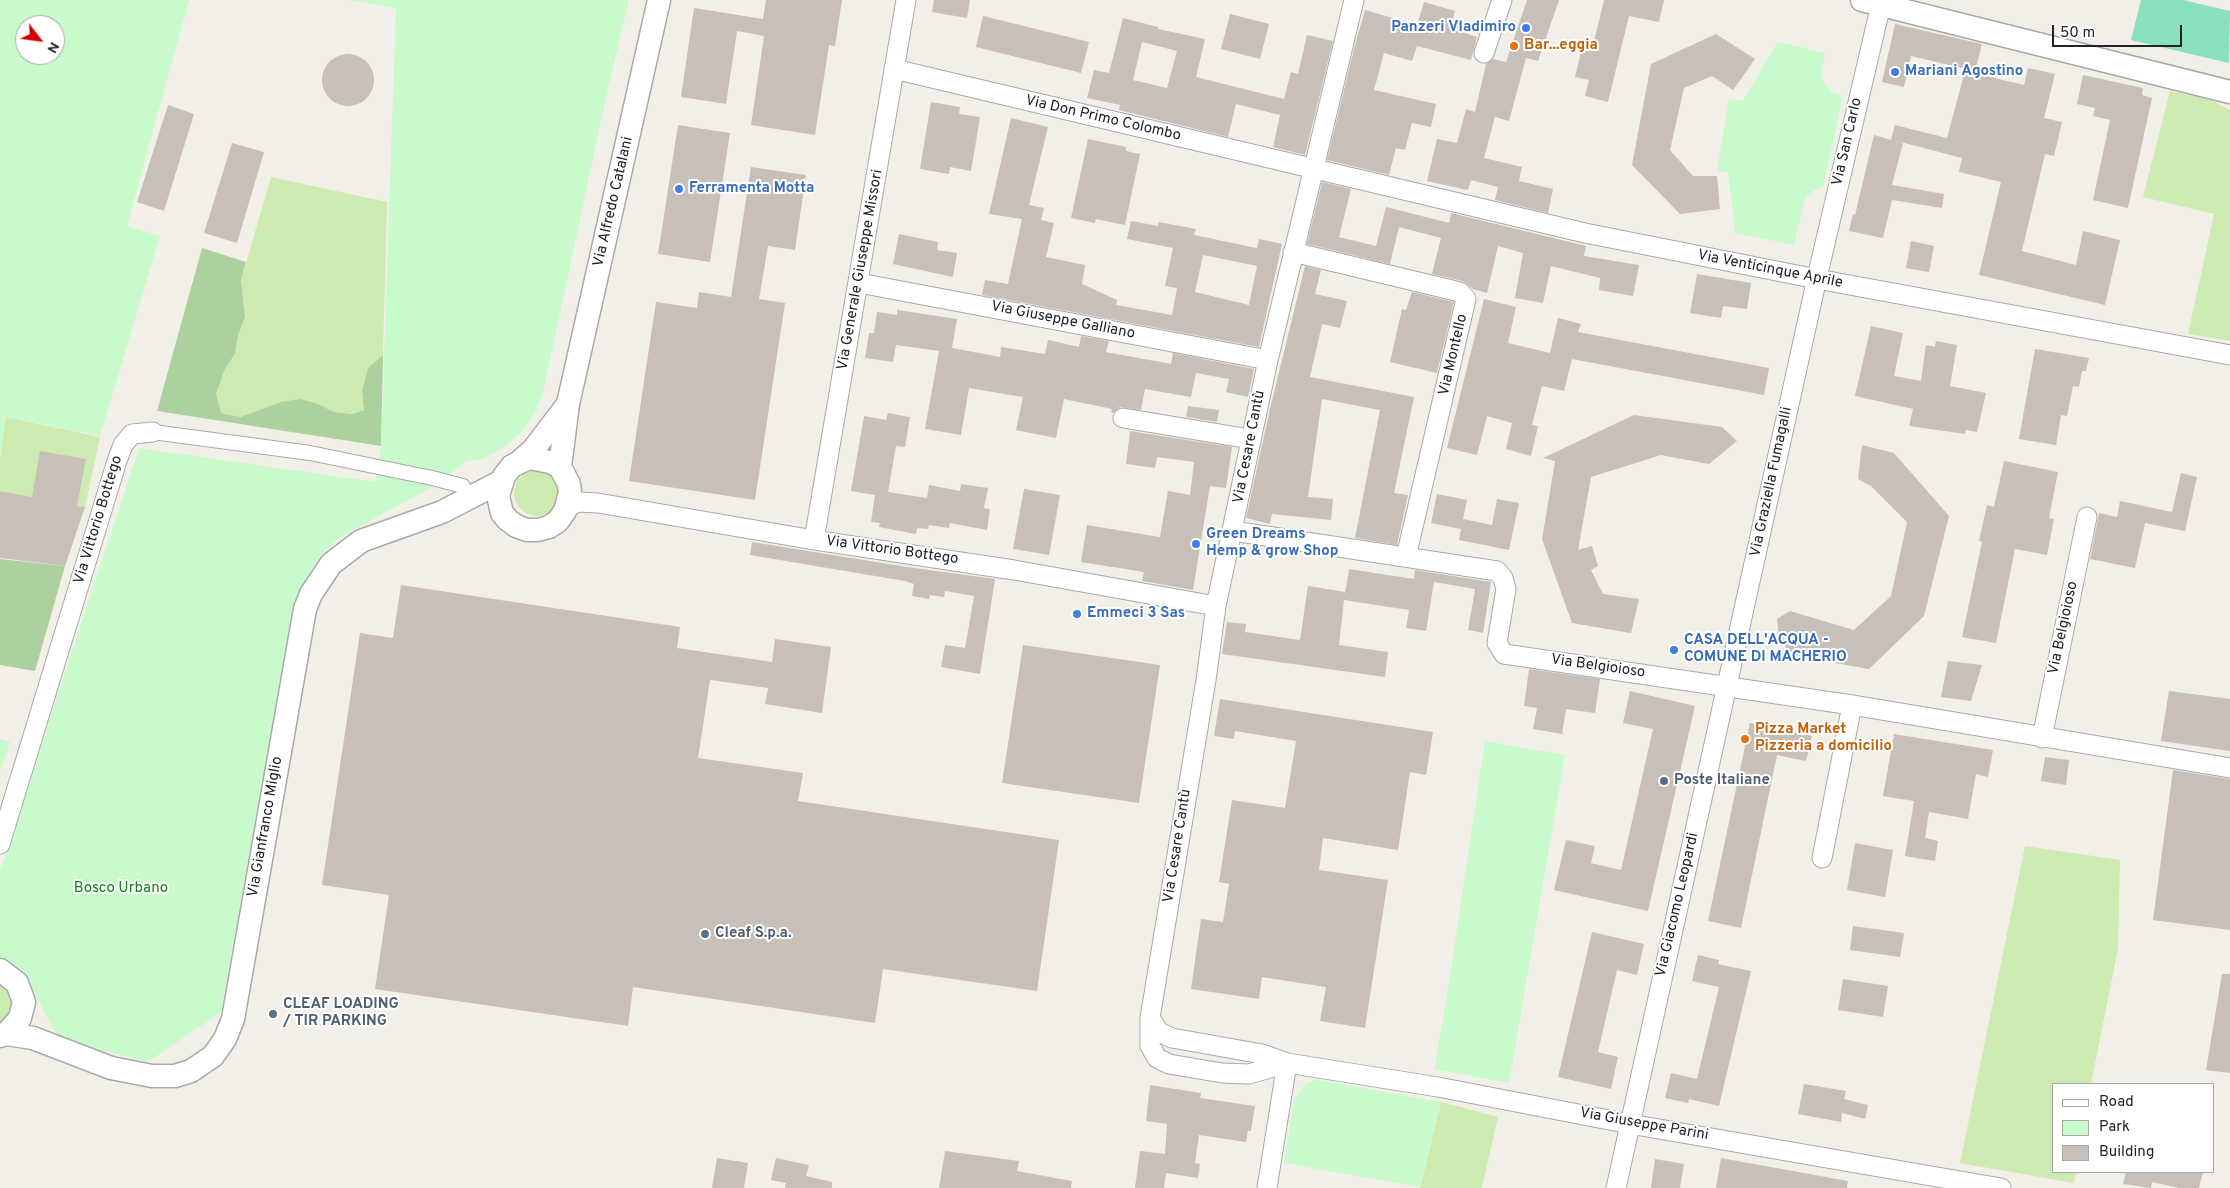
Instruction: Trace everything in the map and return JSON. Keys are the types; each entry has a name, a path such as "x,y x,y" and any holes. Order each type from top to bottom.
{"street":[{"name":"Via Alfredo Catalani","path":"560,467 568,404 659,0"},
{"name":"Via Generale Giuseppe Missori","path":"814,540 906,0"},
{"name":"Via Cesare Cantù","path":"1150,1018 1206,680 1216,606 1268,360 1354,0"},
{"path":"1484,53 1502,0"},
{"path":"1875,2 2230,92"},
{"name":"Via San Carlo","path":"1816,279 1875,2"},
{"name":"Via Don Primo Colombo","path":"894,70 1313,169"},
{"name":"Via Venticinque Aprile","path":"1313,169 1585,233 1816,279 2230,355"},
{"name":"Via Montello","path":"1293,252 1460,292 1466,300 1406,557"},
{"name":"Via Graziella Fumagalli","path":"1728,685 1816,279"},
{"name":"Via Giuseppe Galliano","path":"859,283 1268,360"},
{"name":"Via Alfredo Catalani","path":"519,462 532,450 568,404"},
{"path":"1123,418 1250,440"},
{"name":"Via Vittorio Bottego","path":"0,844 116,460 123,445 132,434 153,432 310,454 463,486"},
{"path":"529,458 539,459 560,467 569,484 570,493 568,507 558,520 549,527 527,530 516,526 502,513 498,496 500,482 512,466 529,458"},
{"name":"Via Gianfranco Miglio","path":"3,1035 32,1038 63,1048 111,1068 162,1077 175,1076 191,1070 213,1056 220,1048 229,1030 235,1008 305,609 311,594 331,564 361,541 442,512 500,482"},
{"name":"Via Vittorio Bottego","path":"568,507 578,502 598,504 814,540 1024,571 1216,606"},
{"name":"Via Gianfranco Miglio","path":"442,512 480,507 502,513"},
{"name":"Via Belgioioso","path":"2042,738 2087,518"},
{"name":"Via Belgioioso","path":"1233,531 1497,571 1503,578 1506,589 1497,643 1504,654 1728,685 2230,768"},
{"name":"Via Giacomo Leopardi","path":"1616,1188 1728,685"},
{"path":"1822,858 1852,705"},
{"path":"0,970 17,983 21,990 24,1009 20,1018 3,1035"},
{"name":"Via Gianfranco Miglio","path":"24,1009 47,1035 63,1048"},
{"name":"Via Giuseppe Parini","path":"1150,1018 1150,1046 1158,1058 1169,1064 1222,1073 1249,1074 1287,1063"},
{"name":"Via Giuseppe Parini","path":"1150,1018 1159,1032 1172,1038 1262,1054 1287,1063 1438,1086 1630,1124 2001,1188"},
{"path":"1267,1188 1287,1063"}],"green space":[{"path":"0,0 189,0 127,226 160,236 100,436 6,417 0,453"},
{"name":"Bosco Urbano","path":"349,0 629,0 608,88 542,397 533,416 521,433 503,448 483,459 467,461 427,490 340,537 321,555 307,577 293,606 221,1012 148,1062 66,1041 53,1029 23,970 0,957 0,871 139,448 375,482 381,448 396,8"},
{"path":"2141,0 2183,0 2230,11 2229,63 2131,40"},
{"path":"1778,42 1825,53 1821,73 1823,82 1832,92 1843,96 1823,187 1814,190 1805,198 1794,245 1735,233 1728,173 1717,171 1729,99 1743,101"},
{"path":"2170,91 2211,100 2230,110 2230,341 2188,334 2214,214 2143,197"},
{"path":"271,177 387,202 383,355 368,369 362,391 364,410 352,414 334,412 318,404 281,402 240,417 221,413 216,394 225,369 235,354 238,336 245,317 241,280"},
{"path":"202,248 246,262 241,280 245,317 238,336 235,354 225,369 216,394 221,413 240,417 281,402 300,399 318,404 334,412 352,414 364,410 362,391 368,368 383,355 381,446 157,411"},
{"path":"6,417 100,437 85,507 0,491 0,458"},
{"path":"537,470 550,474 556,480 560,493 556,506 550,512 537,516 524,512 518,506 514,493 518,480 524,474"},
{"path":"0,559 65,566 35,671 0,665"},
{"path":"0,739 10,742 0,772"},
{"path":"1485,741 1565,755 1509,1083 1434,1069 1446,1002"},
{"path":"2025,846 2120,860 2118,949 2091,1083 2052,1083 2052,1173 2076,1173 2074,1183 1960,1163"},
{"path":"0,982 7,986 13,1002 12,1010 7,1018 0,1023"},
{"path":"1317,1080 1441,1102 1420,1187 1284,1163 1294,1100 1308,1082"},
{"path":"1441,1102 1498,1117 1482,1188 1420,1188"}],"building":[{"path":"766,0 842,0 835,46 829,45 815,135 751,125 764,36 737,31 726,104 681,97 694,8 763,19"},
{"path":"934,0 970,0 967,18 932,12"},
{"path":"1527,0 1559,0 1538,61 1526,58 1509,121 1495,117 1484,158 1522,167 1519,181 1553,189 1548,213 1495,200 1498,187 1471,180 1468,190 1427,181 1437,139 1457,143 1466,109 1475,112 1486,64 1493,59 1506,62"},
{"path":"1604,0 1664,0 1659,22 1629,16 1608,102 1585,96 1589,80 1575,77 1582,48 1592,50"},
{"path":"1424,2 1455,11 1450,28 1477,37 1471,60 1417,46 1412,61 1384,53 1374,90 1436,104 1431,127 1412,123 1405,150 1396,148 1389,175 1327,160 1365,10 1417,25"},
{"path":"1230,14 1269,24 1260,59 1221,49"},
{"path":"983,16 1089,42 1081,73 976,47"},
{"path":"1123,18 1158,27 1158,29 1205,39 1196,77 1284,99 1291,72 1298,74 1307,35 1333,41 1305,155 1273,147 1280,115 1236,104 1228,137 1119,110 1120,105 1087,98 1094,70 1109,73","holes":["1142,42 1177,51 1167,88 1133,80"]},
{"path":"1895,24 1982,44 1975,71 1911,56 1904,87 1882,82"},
{"path":"1716,34 1755,59 1733,90 1712,76 1684,88 1670,150 1693,176 1717,176 1720,209 1680,214 1632,165 1651,64"},
{"path":"348,54 362,58 370,66 374,80 370,94 362,102 348,106 334,102 326,94 322,80 326,66 334,58"},
{"path":"2028,68 2055,74 2044,118 2062,122 2054,156 2045,154 2022,251 2076,265 2083,231 2120,240 2105,305 1979,275 2001,182 1959,172 1962,158 1893,140 1903,143 1892,185 1944,194 1942,208 1892,200 1883,238 1849,231 1853,214 1855,215 1874,135 1891,140 1895,125 1947,138 1965,71 2024,85"},
{"path":"2083,75 2143,88 2142,95 2152,98 2128,208 2093,200 2110,120 2093,116 2095,108 2077,104"},
{"path":"931,102 960,107 959,114 980,117 971,171 950,167 949,174 920,169"},
{"path":"168,105 194,114 164,211 137,202"},
{"path":"1011,118 1048,127 1029,205 1044,208 1041,220 1054,223 1046,257 1085,265 1082,284 1117,300 1116,305 1172,315 1177,288 1165,286 1173,248 1127,239 1131,221 1158,226 1159,222 1196,229 1194,235 1257,248 1259,239 1282,244 1259,347 982,295 985,280 1008,284 1022,219 989,214","holes":["1203,255 1257,266 1249,305 1195,292"]},
{"path":"678,125 730,133 710,262 658,254"},
{"path":"1088,139 1126,147 1126,151 1140,154 1125,225 1096,219 1095,223 1071,218"},
{"path":"232,143 264,152 237,243 204,233"},
{"path":"751,167 806,175 795,250 768,246 759,299 785,303 755,500 629,481 656,302 697,308 699,292 731,297"},
{"path":"1322,182 1351,189 1339,237 1376,246 1386,207 1449,223 1451,213 1586,246 1584,256 1639,265 1633,296 1599,290 1600,278 1551,266 1543,303 1515,298 1523,253 1498,246 1487,293 1473,289 1463,281 1432,274 1441,238 1399,227 1390,264 1307,244"},
{"path":"899,234 938,242 937,250 957,253 953,277 893,264"},
{"path":"1911,241 1934,246 1929,272 1906,268"},
{"path":"1305,266 1321,270 1315,294 1347,301 1340,328 1322,324 1310,377 1414,397 1394,493 1408,495 1397,545 1355,538 1380,410 1322,399 1308,497 1333,499 1331,520 1272,514 1270,524 1246,518"},
{"path":"1697,274 1751,283 1747,309 1723,306 1721,318 1690,313"},
{"path":"1412,292 1454,302 1437,373 1390,362 1402,309 1406,310"},
{"path":"1484,299 1516,307 1508,343 1550,353 1558,318 1581,324 1578,332 1769,368 1764,395 1572,359 1564,391 1542,386 1532,425 1538,426 1531,456 1506,449 1512,423 1487,416 1477,455 1447,448"},
{"path":"897,310 957,319 952,348 1000,357 1001,347 1045,354 1048,340 1079,347 1081,336 1109,341 1106,352 1171,364 1173,353 1254,369 1248,397 1226,392 1229,379 1196,373 1191,397 1145,389 1141,410 1120,407 1113,413 1111,412 1112,409 1064,399 1056,438 1016,430 1023,397 969,388 961,435 925,429 939,351 896,345 893,362 865,358 869,333 874,333 877,312 897,315"},
{"path":"1871,326 1903,333 1894,376 1921,381 1926,345 1935,347 1936,341 1957,345 1950,386 1986,393 1977,432 1966,430 1965,434 1909,426 1913,409 1855,396"},
{"path":"2035,349 2089,358 2086,371 2082,371 2079,387 2073,386 2067,416 2061,415 2056,445 2019,439"},
{"path":"1188,406 1219,410 1217,422 1186,417"},
{"path":"888,413 910,417 905,447 896,446 888,492 927,498 929,485 960,491 961,484 988,488 984,508 990,509 987,530 950,523 949,528 929,525 928,529 917,528 916,534 879,527 880,523 871,522 875,495 851,491 864,416 886,420"},
{"path":"1634,415 1722,427 1737,441 1709,464 1661,455 1591,477 1578,550 1592,546 1598,566 1591,570 1603,594 1639,599 1631,633 1572,623 1542,539 1555,461 1543,458"},
{"path":"1130,431 1232,447 1226,488 1210,486 1193,590 1142,581 1144,572 1081,562 1087,525 1160,537 1168,491 1190,495 1194,462 1157,457 1155,468 1126,464"},
{"path":"1862,445 1894,453 1949,516 1924,616 1869,669 1789,655 1778,630 1777,619 1790,611 1854,630 1891,596 1907,522 1871,486 1858,479"},
{"path":"40,451 86,459 77,506 85,507 65,566 0,558 0,491 32,497"},
{"path":"2004,461 2058,472 2049,518 2054,519 2047,555 2015,549 1996,643 1962,637 1982,542 1979,541 1987,505 1994,507"},
{"path":"2181,473 2197,477 2185,531 2145,523 2135,568 2090,559 2099,513 2117,517 2120,501 2172,512"},
{"path":"1024,489 1060,495 1049,555 1013,549"},
{"path":"1437,494 1467,500 1463,519 1492,525 1497,499 1519,503 1509,550 1459,540 1461,529 1431,523"},
{"path":"752,542 995,579 980,674 941,667 945,645 965,648 974,596 945,591 944,597 930,595 929,599 912,596 914,584 905,581 750,555"},
{"path":"1349,569 1414,579 1415,570 1491,582 1483,633 1468,630 1475,589 1434,582 1426,631 1406,628 1409,610 1344,600 1339,645 1388,652 1385,677 1222,654 1227,622 1246,624 1245,632 1300,640 1308,586 1345,592"},
{"path":"401,585 680,627 677,648 772,662 775,639 831,647 822,713 765,704 768,688 710,680 698,758 803,773 798,801 1059,840 1037,991 883,969 875,1023 633,987 628,1026 375,989 389,895 322,885 360,633 393,638"},
{"path":"1023,645 1160,665 1139,803 1002,783"},
{"path":"1948,661 1982,665 1971,701 1941,697"},
{"path":"1529,669 1600,679 1595,713 1566,709 1562,734 1533,729 1537,708 1524,706"},
{"path":"1630,691 1695,706 1648,911 1554,890 1566,840 1595,846 1591,863 1621,870 1653,729 1623,723"},
{"path":"2169,691 2230,699 2230,751 2161,741"},
{"path":"1220,699 1433,732 1426,775 1410,772 1398,850 1323,838 1319,870 1388,880 1365,1028 1320,1021 1326,987 1262,977 1259,999 1191,989 1201,919 1223,922 1229,884 1219,882 1232,800 1285,808 1296,741 1235,731 1234,739 1214,736"},
{"path":"1750,723 1812,736 1806,761 1777,755 1741,928 1708,921"},
{"path":"1894,734 1993,750 1988,777 1976,774 1968,819 1929,812 1925,838 1938,841 1935,861 1905,856 1914,801 1883,796"},
{"path":"2045,757 2069,760 2066,785 2041,781"},
{"path":"2173,770 2230,779 2230,930 2153,920"},
{"path":"1855,843 1893,850 1885,897 1847,890"},
{"path":"1853,926 1904,933 1900,957 1850,950"},
{"path":"1592,932 1644,944 1637,975 1617,970 1598,1052 1618,1057 1611,1089 1558,1077"},
{"path":"1698,955 1719,960 1718,964 1751,971 1719,1106 1689,1099 1688,1103 1665,1098 1671,1073 1697,1079 1719,987 1692,981"},
{"path":"2222,974 2230,974 2230,1073 2206,1070"},
{"path":"1843,979 1888,986 1883,1017 1838,1010"},
{"path":"1804,1084 1846,1091 1844,1099 1868,1105 1865,1119 1842,1113 1841,1122 1798,1114"},
{"path":"1150,1085 1201,1093 1200,1098 1255,1106 1251,1131 1248,1131 1246,1142 1199,1135 1195,1163 1200,1164 1198,1178 1166,1173 1164,1188 1135,1188 1140,1151 1165,1154 1167,1124 1146,1121"},
{"path":"945,1151 1019,1161 1017,1171 1072,1181 1071,1188 939,1188"},
{"path":"717,1158 748,1163 744,1188 712,1188"},
{"path":"776,1158 809,1165 806,1176 832,1182 832,1188 785,1188 786,1183 771,1180"},
{"path":"1721,1158 1848,1181 1847,1188 1716,1188"},
{"path":"1655,1159 1684,1164 1680,1188 1651,1188"},
{"path":"2126,1173 2203,1173 2199,1188 2179,1188 2152,1182 2151,1188 2123,1184"}],"place":[{"name":"Panzeri Vladimiro","path":"1526,28"},
{"name":"Bar...eggia","path":"1514,46"},
{"name":"Mariani Agostino","path":"1895,72"},
{"name":"Ferramenta Motta","path":"679,189"},
{"name":"Green Dreams Hemp & grow Shop","path":"1196,544"},
{"name":"Emmeci 3 Sas","path":"1077,614"},
{"name":"CASA DELL'ACQUA - COMUNE DI MACHERIO","path":"1674,650"},
{"name":"Pizza Market Pizzeria a domicilio","path":"1745,739"},
{"name":"Poste Italiane","path":"1664,781"},
{"name":"Cleaf S.p.a.","path":"705,934"},
{"name":"CLEAF LOADING / TIR PARKING","path":"273,1014"}]}
